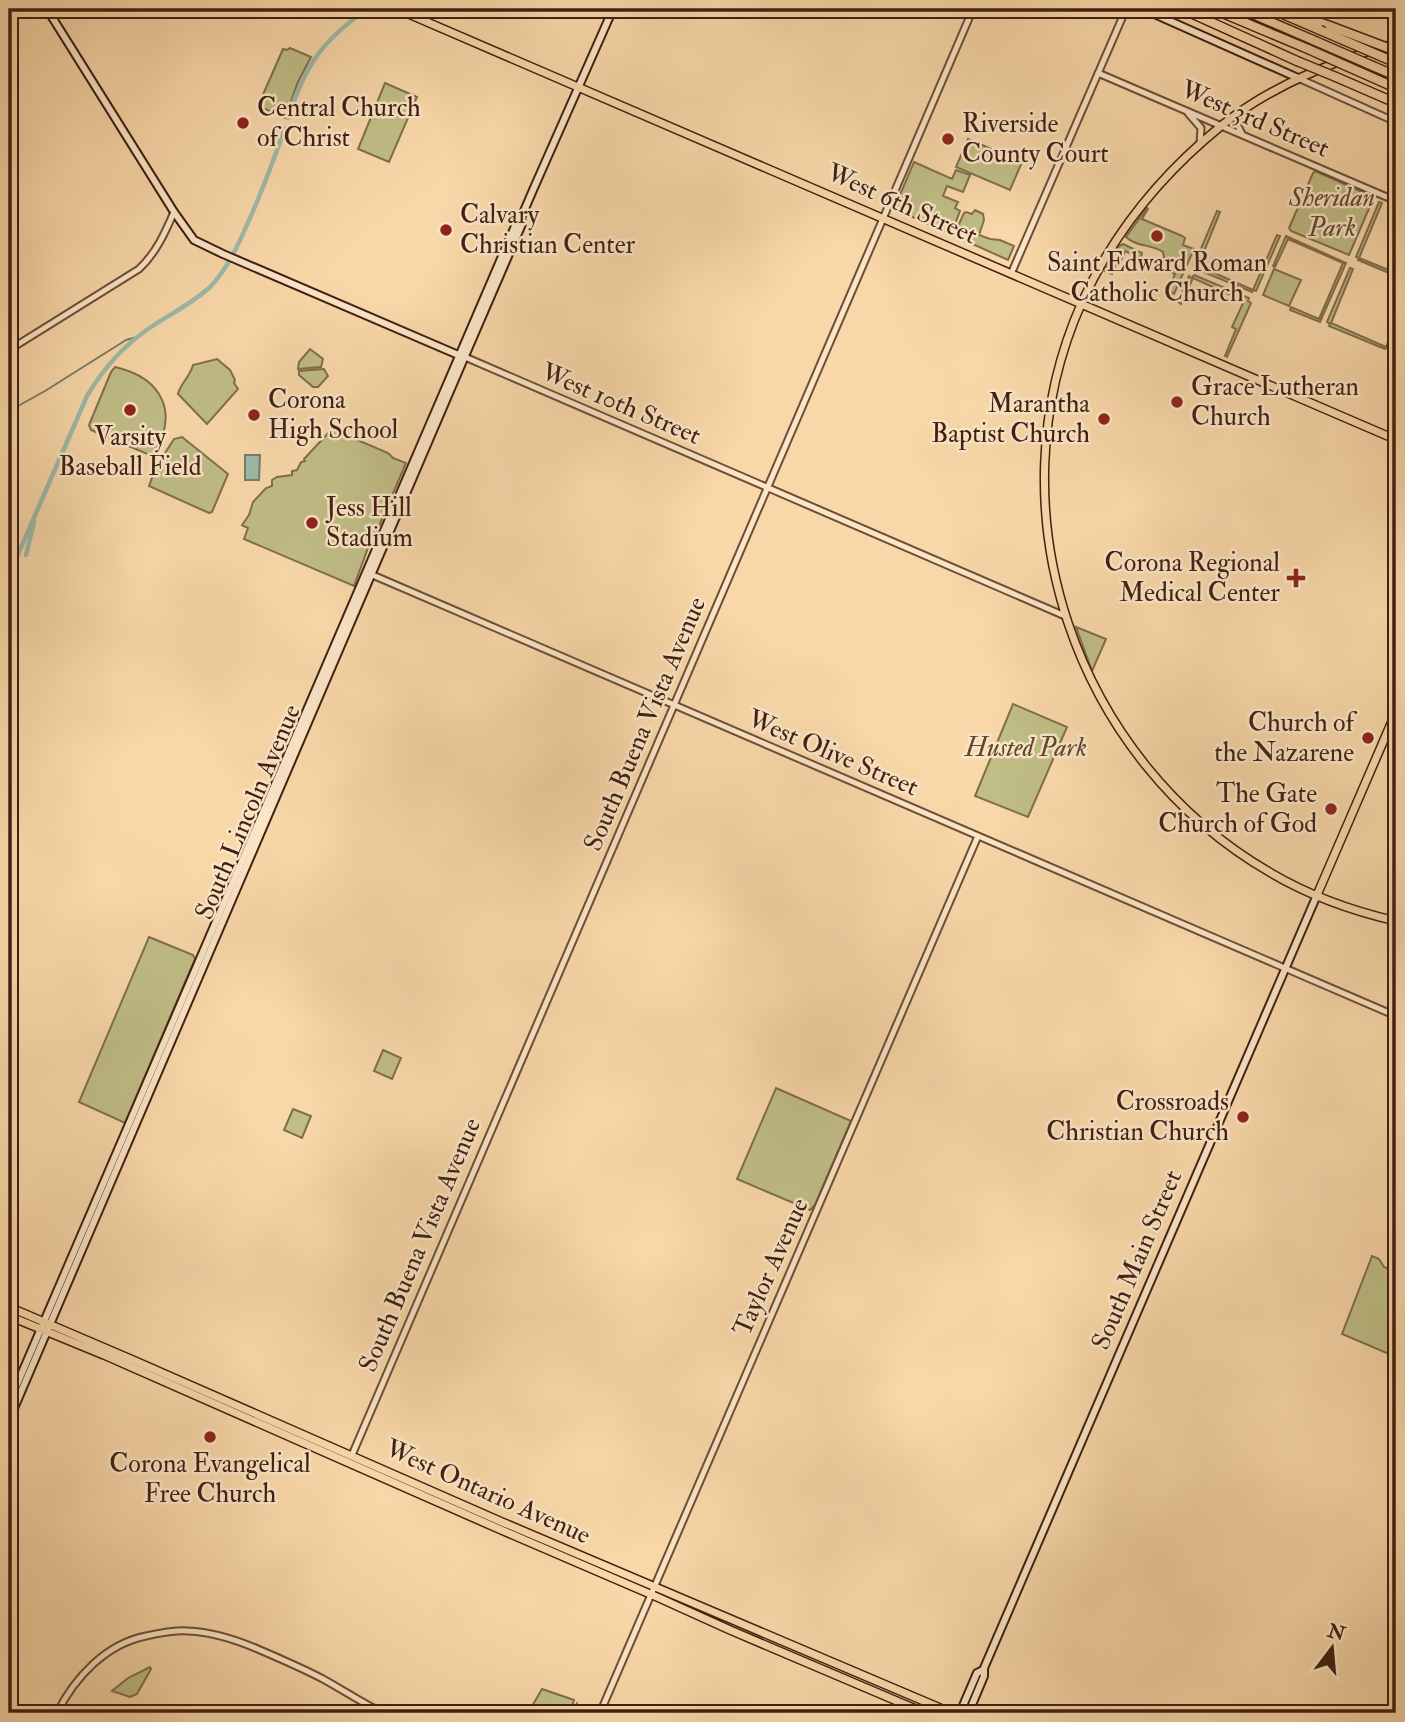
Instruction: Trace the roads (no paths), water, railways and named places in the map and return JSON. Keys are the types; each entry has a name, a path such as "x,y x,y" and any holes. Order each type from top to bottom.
{"highway":[{"path":"1182,9 1396,103"},
{"path":"1213,9 1396,88"},
{"path":"1241,9 1396,76"},
{"path":"1271,9 1394,62"},
{"path":"1283,9 1396,51"},
{"path":"1378,95 1396,108"}],"main road":[{"name":"West 10th Street","path":"47,9 194,240 463,356"},
{"name":"West 6th Street","path":"397,9 1393,437 1396,445"},
{"name":"South Lincoln Avenue","path":"9,1420 45,1327 613,9"},
{"path":"1143,9 1297,78"},
{"path":"1396,43 1297,78 1238,114 1172,170 1134,215 1107,254 1081,304 1068,341 1055,385 1049,421 1045,497 1056,582 1065,616 1083,663 1107,710 1157,780 1187,810 1230,846 1273,874 1343,906 1396,921"},
{"name":"South Main Street","path":"964,1713 962,1708 977,1673 983,1670 1396,712"},
{"name":"West Ontario Avenue","path":"9,1307 106,1355 499,1529 951,1713"},
{"name":"West Ontario Avenue","path":"9,1317 45,1327 352,1455 653,1591 730,1630 925,1713"},
{"name":"South Lincoln Avenue","path":"9,1403 45,1327"}],"street":[{"name":"South Buena Vista Avenue","path":"352,1455 973,9"},
{"path":"1011,274 1126,9"},
{"name":"West 3rd Street","path":"1098,74 1396,201"},
{"path":"1297,78 1396,122"},
{"path":"1186,110 1201,128 1200,144"},
{"path":"1238,114 1237,124 1242,134"},
{"path":"9,350 139,269 157,248 174,212"},
{"name":"West 10th Street","path":"463,356 1065,616"},
{"name":"West Olive Street","path":"368,573 1396,1016"},
{"name":"Taylor Avenue","path":"600,1713 978,836"},
{"path":"57,1713 88,1668 115,1648 139,1637 188,1630 224,1636 258,1649 302,1668 383,1713"}],"waterway":[{"path":"288,118 301,83 317,56 338,32 367,9"},
{"path":"9,575 87,396 121,351 148,329 203,293 223,271 238,246 255,207 285,128"},
{"path":"9,411 126,340 137,337"},
{"path":"26,555 34,522"},
{"path":"574,1713 577,1703"}],"place":[{"name":"Central Church of Christ","path":"243,123"},
{"name":"Riverside County Court","path":"948,139"},
{"name":"Calvary Christian Center","path":"446,230"},
{"name":"Saint Edward Roman Catholic Church","path":"1157,236"},
{"name":"Grace Lutheran Church","path":"1177,402"},
{"name":"Varsity Baseball Field","path":"130,410"},
{"name":"Corona High School","path":"254,415"},
{"name":"Marantha Baptist Church","path":"1104,419"},
{"name":"Jess Hill Stadium","path":"312,523"},
{"name":"Corona Regional Medical Center","path":"1296,578"},
{"name":"Church of the Nazarene","path":"1368,738"},
{"name":"The Gate Church of God","path":"1331,809"},
{"name":"Crossroads Christian Church","path":"1243,1117"},
{"name":"Corona Evangelical Free Church","path":"210,1437"}],"park label":[{"name":"Sheridan Park","path":"1332,213"},
{"name":"Husted Park","path":"1026,748"}]}
